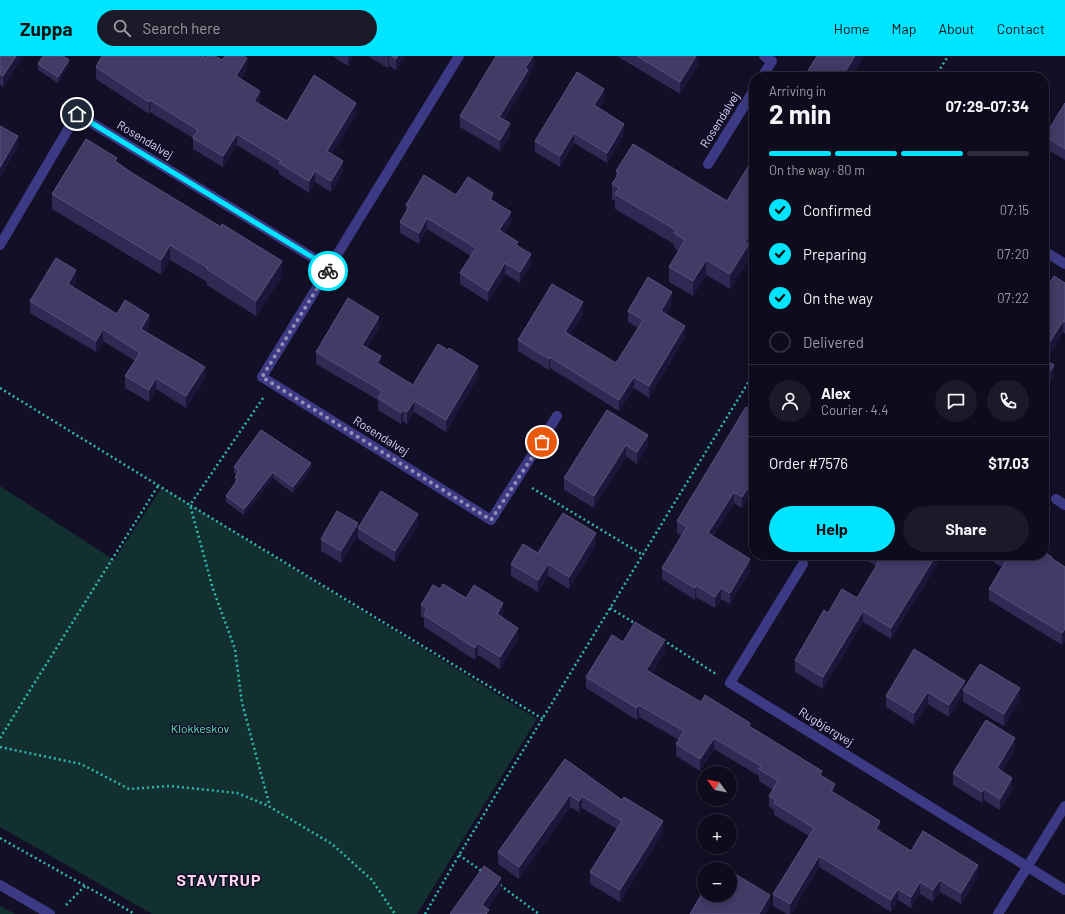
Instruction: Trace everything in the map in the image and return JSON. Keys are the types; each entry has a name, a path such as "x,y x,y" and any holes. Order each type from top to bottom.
{"street":[{"path":"272,383 262,377 459,56"},
{"path":"764,56 772,61 765,72"},
{"name":"Rosendalvej","path":"708,164 749,98"},
{"name":"Rosendalvej","path":"0,245 77,114 330,268"},
{"path":"1049,254 1065,264"},
{"name":"Rosendalvej","path":"272,383 491,520 557,416"},
{"path":"730,683 802,564"},
{"name":"Rugbjergvej","path":"730,683 1065,890"},
{"path":"998,914 1065,806"},
{"path":"0,885 50,914"}],"path":[{"path":"938,72 948,56"},
{"path":"425,914 459,855 749,381"},
{"path":"270,807 242,703 234,649 213,589 190,505 272,383"},
{"path":"0,388 158,486 543,719"},
{"path":"518,479 643,555"},
{"path":"0,738 158,486"},
{"path":"610,608 637,624"},
{"path":"657,637 730,683"},
{"path":"0,747 81,764 129,789 170,786 237,793 270,807 332,844 372,880 395,914"},
{"path":"0,838 135,914"},
{"path":"459,855 484,873"},
{"path":"496,882 540,914"},
{"path":"63,908 85,886"}],"green space":[{"name":"Klokkeskov","path":"0,486 114,560 162,487 537,719 417,914 152,914 0,827"},
{"path":"0,906 15,914 0,914"}],"building":[{"path":"0,56 16,56 3,76 0,74"},
{"path":"43,56 63,56 69,60 58,77 38,64"},
{"path":"102,56 203,56 206,58 207,56 215,56 222,60 225,56 243,56 247,58 236,76 260,91 254,101 287,121 314,75 356,103 327,151 343,161 331,181 315,171 309,181 279,163 281,161 237,134 223,156 193,138 198,130 150,100 149,102 96,67"},
{"path":"496,56 533,56 525,68 528,70 499,117 510,123 500,140 460,116"},
{"path":"637,56 696,56 680,82"},
{"path":"817,56 855,56 845,72 807,72"},
{"path":"577,72 604,89 594,105 624,124 607,153 574,133 560,156 535,141"},
{"path":"1065,103 1065,149 1049,139 1049,129"},
{"path":"0,126 18,136 0,167"},
{"path":"86,139 117,158 115,161 132,173 221,227 222,224 282,261 256,301 207,269 208,268 170,245 161,260 52,194"},
{"path":"633,144 727,201 749,165 749,236 745,242 749,244 730,274 706,260 693,281 669,267 685,240 674,233 676,230 615,194 619,188 612,184 619,173 616,171"},
{"path":"424,175 456,195 468,177 493,193 490,199 511,212 499,230 518,242 516,245 531,254 520,272 505,263 488,291 460,273 476,248 427,218 419,233 400,222 409,207 406,205"},
{"path":"56,258 76,270 68,284 117,314 125,300 149,315 141,329 205,367 186,396 156,378 149,390 125,376 140,353 103,329 96,341 30,301"},
{"path":"1054,276 1065,283 1065,322 1063,321 1049,343 1049,284"},
{"path":"648,277 672,292 661,311 685,326 649,386 634,377 619,400 550,357 549,359 518,340 552,284 583,302 565,332 616,363 643,320 628,311"},
{"path":"348,298 379,317 362,345 381,356 377,363 413,385 438,344 448,350 449,348 478,366 446,420 414,401 407,412 403,410 401,413 378,398 382,391 316,352"},
{"path":"1049,362 1054,365 1049,373"},
{"path":"746,407 749,409 749,486 742,497 734,492 708,533 749,558 730,593 721,588 715,597 696,585 695,588 662,568 687,527 677,521"},
{"path":"607,410 648,435 637,452 626,445 594,496 564,478"},
{"path":"261,430 311,463 293,487 273,472 244,509 226,496 238,479 235,477 239,471 234,467"},
{"path":"381,491 418,514 395,551 358,528"},
{"path":"337,511 358,523 341,551 321,539"},
{"path":"563,513 596,533 569,577 548,564 538,580 511,564 523,544 538,553"},
{"path":"1049,555 1065,567 1065,629 1062,633 989,589 1006,560 1049,560"},
{"path":"880,560 933,560 891,628 863,611 823,677 795,660 824,610 828,613 842,589 857,598"},
{"path":"443,584 466,598 474,585 503,603 497,614 518,628 500,657 478,643 475,648 424,615 427,609 421,605 433,585 440,589"},
{"path":"635,622 665,640 646,670 701,702 705,695 750,723 749,726 822,771 820,775 835,784 831,791 880,821 876,829 911,851 923,831 978,865 961,893 940,880 933,890 920,882 911,897 898,889 891,900 819,856 790,904 773,894 814,828 774,803 776,800 769,796 778,781 759,769 761,766 714,738 700,759 676,744 684,731 639,705 637,708 586,677 612,635 623,642"},
{"path":"914,649 965,681 949,705 928,692 914,713 886,696"},
{"path":"980,664 1020,688 1004,714 963,690"},
{"path":"986,720 1015,738 997,768 1012,778 1000,799 984,789 982,792 953,773"},
{"path":"565,759 622,800 624,797 663,821 620,890 590,872 622,821 582,796 579,801 570,795 519,867 498,852"},
{"path":"484,866 501,878 482,905 489,910 486,914 450,914"},
{"path":"737,875 770,895 759,914 690,914 697,902 737,902"}],"way so far":[{"path":"328,271 262,377 491,520 542,442"}],"district":[{"name":"STAVTRUP","path":"219,880"}],"route":[{"path":"77,114 330,268 328,271"}]}
